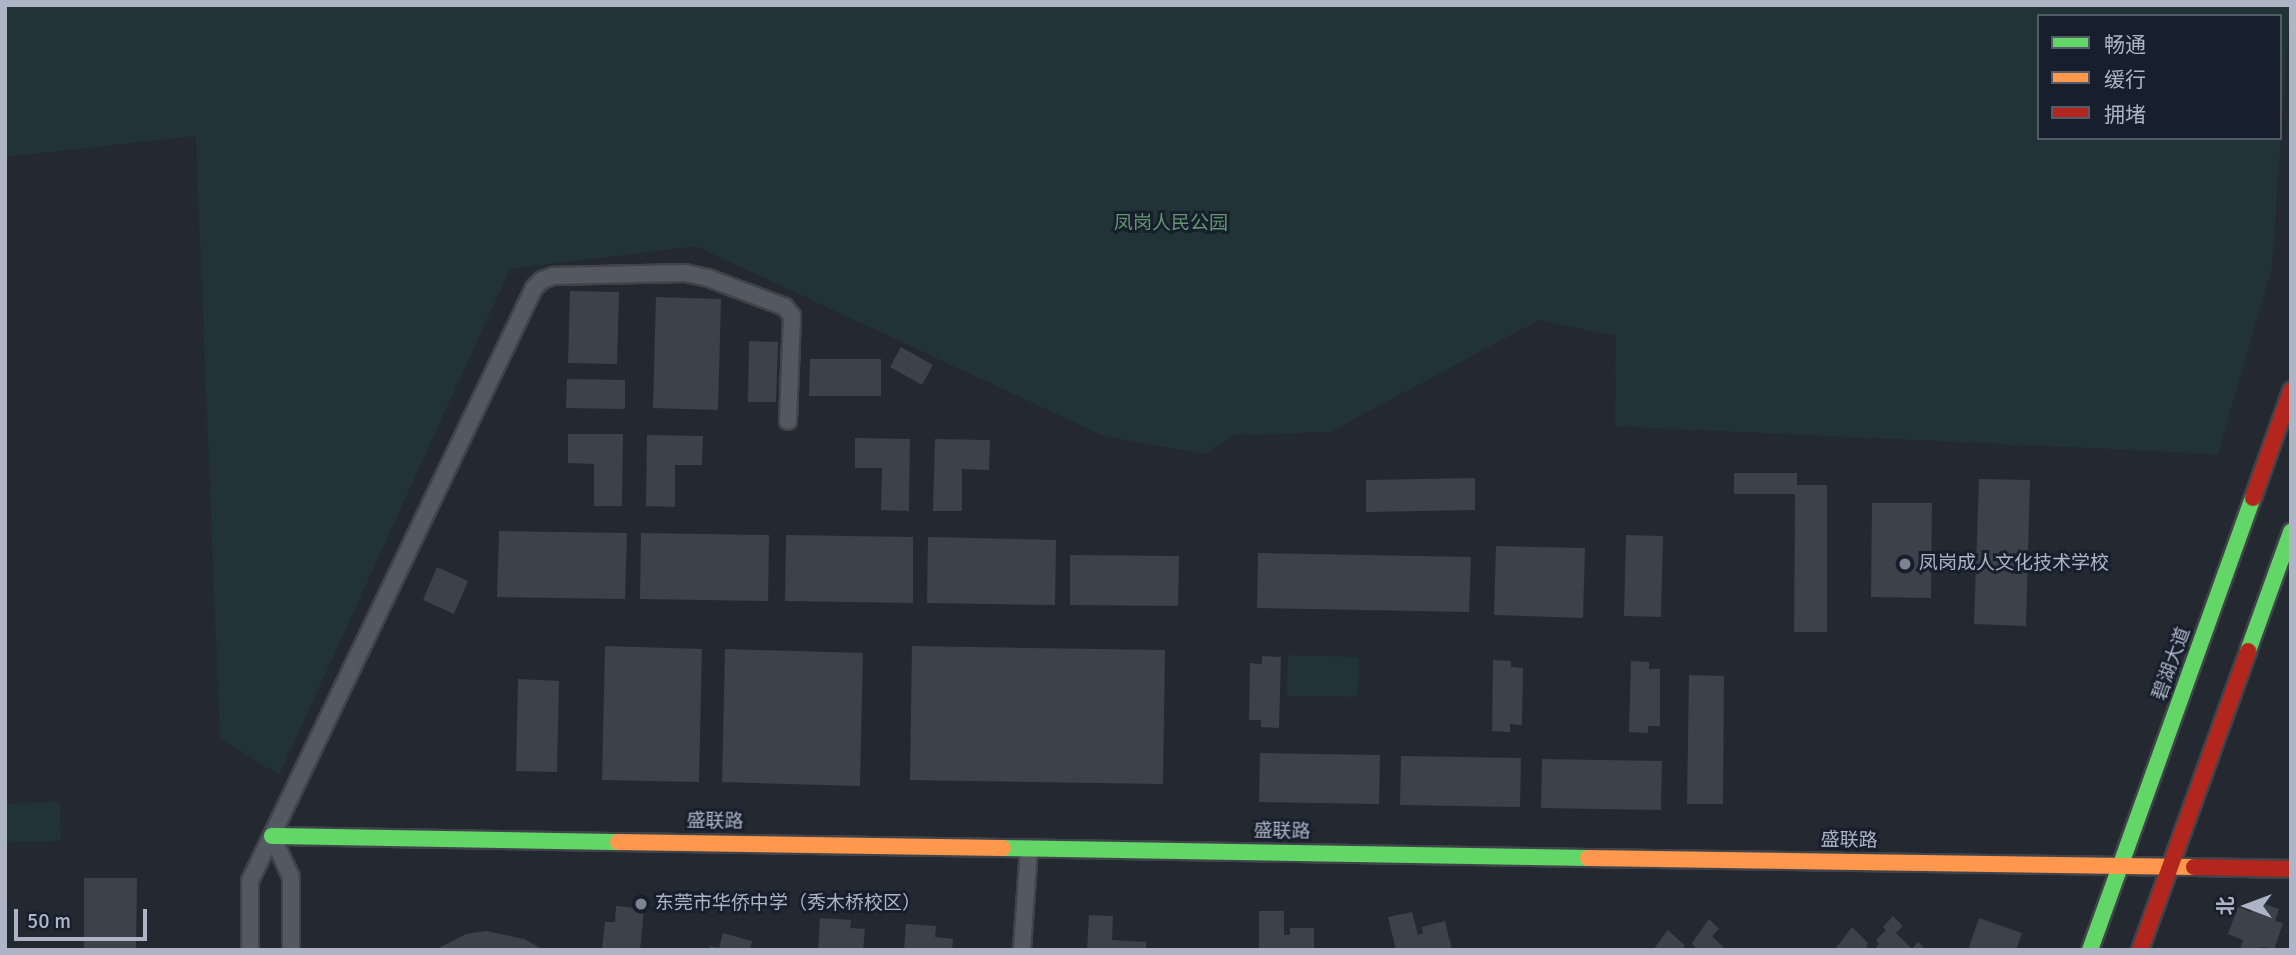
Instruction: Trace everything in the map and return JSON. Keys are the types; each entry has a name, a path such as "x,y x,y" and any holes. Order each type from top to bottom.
{"street":[{"path":"250,950 250,881 534,288 542,280 553,275 685,273 708,278 785,307 792,316 789,421"},
{"name":"碧湖大道","path":"2090,950 2291,391"},
{"path":"2140,950 2291,532"},
{"name":"盛联路","path":"272,836 2291,869"},
{"path":"272,836 291,877 291,950"},
{"path":"1022,950 1029,848"}],"green space":[{"name":"凤岗人民公园","path":"5,5 2290,5 2282,121 2282,14 2037,14 2037,140 2281,140 2272,267 2218,454 1615,426 1616,336 1539,320 1330,432 1234,435 1204,454 1104,436 696,246 510,269 279,775 220,738 196,136 5,157"},
{"path":"1288,655 1359,657 1358,697 1287,696"},
{"path":"60,802 61,841 5,842 5,804"}],"building":[{"path":"570,291 619,292 617,364 568,363"},
{"path":"656,297 721,299 718,410 653,408"},
{"path":"749,341 778,342 776,402 748,402"},
{"path":"901,347 933,365 922,385 890,367"},
{"path":"810,359 881,359 881,396 809,396"},
{"path":"567,379 625,380 625,409 566,408"},
{"path":"568,434 623,434 622,506 594,506 594,464 568,463"},
{"path":"647,435 703,436 702,465 675,465 675,507 646,506"},
{"path":"855,438 910,439 909,511 881,510 882,468 855,468"},
{"path":"935,439 990,440 989,470 962,469 962,511 933,511"},
{"path":"1734,473 1797,473 1797,485 1827,485 1827,632 1794,632 1795,494 1734,494"},
{"path":"1475,478 1475,510 1366,512 1366,480"},
{"path":"1979,479 2030,480 2026,626 1974,624"},
{"path":"1872,503 1932,503 1931,598 1871,597"},
{"path":"499,531 627,533 625,599 497,597"},
{"path":"641,533 769,535 768,601 640,599"},
{"path":"786,535 913,537 913,603 785,601"},
{"path":"1626,535 1663,536 1661,617 1624,616"},
{"path":"928,537 1056,540 1055,605 927,603"},
{"path":"1496,546 1585,548 1583,618 1494,615"},
{"path":"1258,553 1471,557 1469,612 1257,608"},
{"path":"1070,555 1179,556 1178,606 1070,605"},
{"path":"437,567 468,581 454,614 423,600"},
{"path":"605,646 702,649 699,782 602,780"},
{"path":"912,646 1165,650 1163,784 910,780"},
{"path":"725,649 863,653 860,786 722,782"},
{"path":"1262,656 1281,657 1279,728 1261,727 1261,720 1249,720 1250,663 1262,664"},
{"path":"1493,660 1511,661 1511,667 1523,668 1522,725 1510,724 1510,732 1492,731"},
{"path":"1631,661 1649,662 1649,669 1660,669 1660,726 1648,726 1648,733 1629,732"},
{"path":"1689,675 1724,676 1723,804 1687,804"},
{"path":"518,679 559,681 557,772 516,771"},
{"path":"1260,753 1380,755 1379,804 1259,802"},
{"path":"1401,756 1521,758 1520,807 1400,805"},
{"path":"1542,759 1662,761 1661,810 1541,808"},
{"path":"84,878 137,878 136,950 84,950"},
{"path":"2255,901 2279,909 2275,921 2283,923 2274,950 2265,947 2240,950 2243,940 2228,934 2238,907 2251,912"},
{"path":"616,906 644,909 640,950 602,949 605,922 615,922"},
{"path":"1259,911 1284,911 1284,935 1290,935 1290,928 1314,928 1314,950 1259,950"},
{"path":"1412,912 1418,935 1423,933 1422,927 1445,921 1452,950 1396,950 1388,917"},
{"path":"1089,915 1113,916 1112,940 1146,942 1146,950 1087,950"},
{"path":"1893,916 1903,926 1896,933 1912,949 1918,942 1926,950 1874,950 1879,944 1876,940 1886,930 1883,927"},
{"path":"820,918 851,920 850,928 865,929 863,950 818,950"},
{"path":"1979,918 2022,933 2016,950 1968,950"},
{"path":"1709,919 1719,929 1712,936 1726,950 1692,950 1695,947 1692,943"},
{"path":"906,924 936,926 935,937 953,939 952,950 904,950"},
{"path":"1852,927 1868,943 1866,946 1869,950 1836,948"},
{"path":"1668,930 1685,946 1680,950 1653,950"},
{"path":"486,931 524,939 544,950 435,950 466,934"},
{"path":"723,933 752,941 750,950 709,950 710,946 719,948"}],"traffic: fast":[{"path":"2090,950 2253,498"},
{"path":"2248,651 2291,532"},
{"path":"272,836 618,842"},
{"path":"1003,848 1588,858"}],"traffic: slow":[{"path":"618,842 1003,848"},
{"path":"1588,858 2194,867"}],"traffic: jam":[{"path":"2253,498 2291,391"},
{"path":"2140,950 2248,651"},
{"path":"2194,867 2291,869"}],"place":[{"name":"凤岗成人文化技术学校","path":"1905,564"},
{"name":"东莞市华侨中学（秀木桥校区）","path":"641,904"}]}
